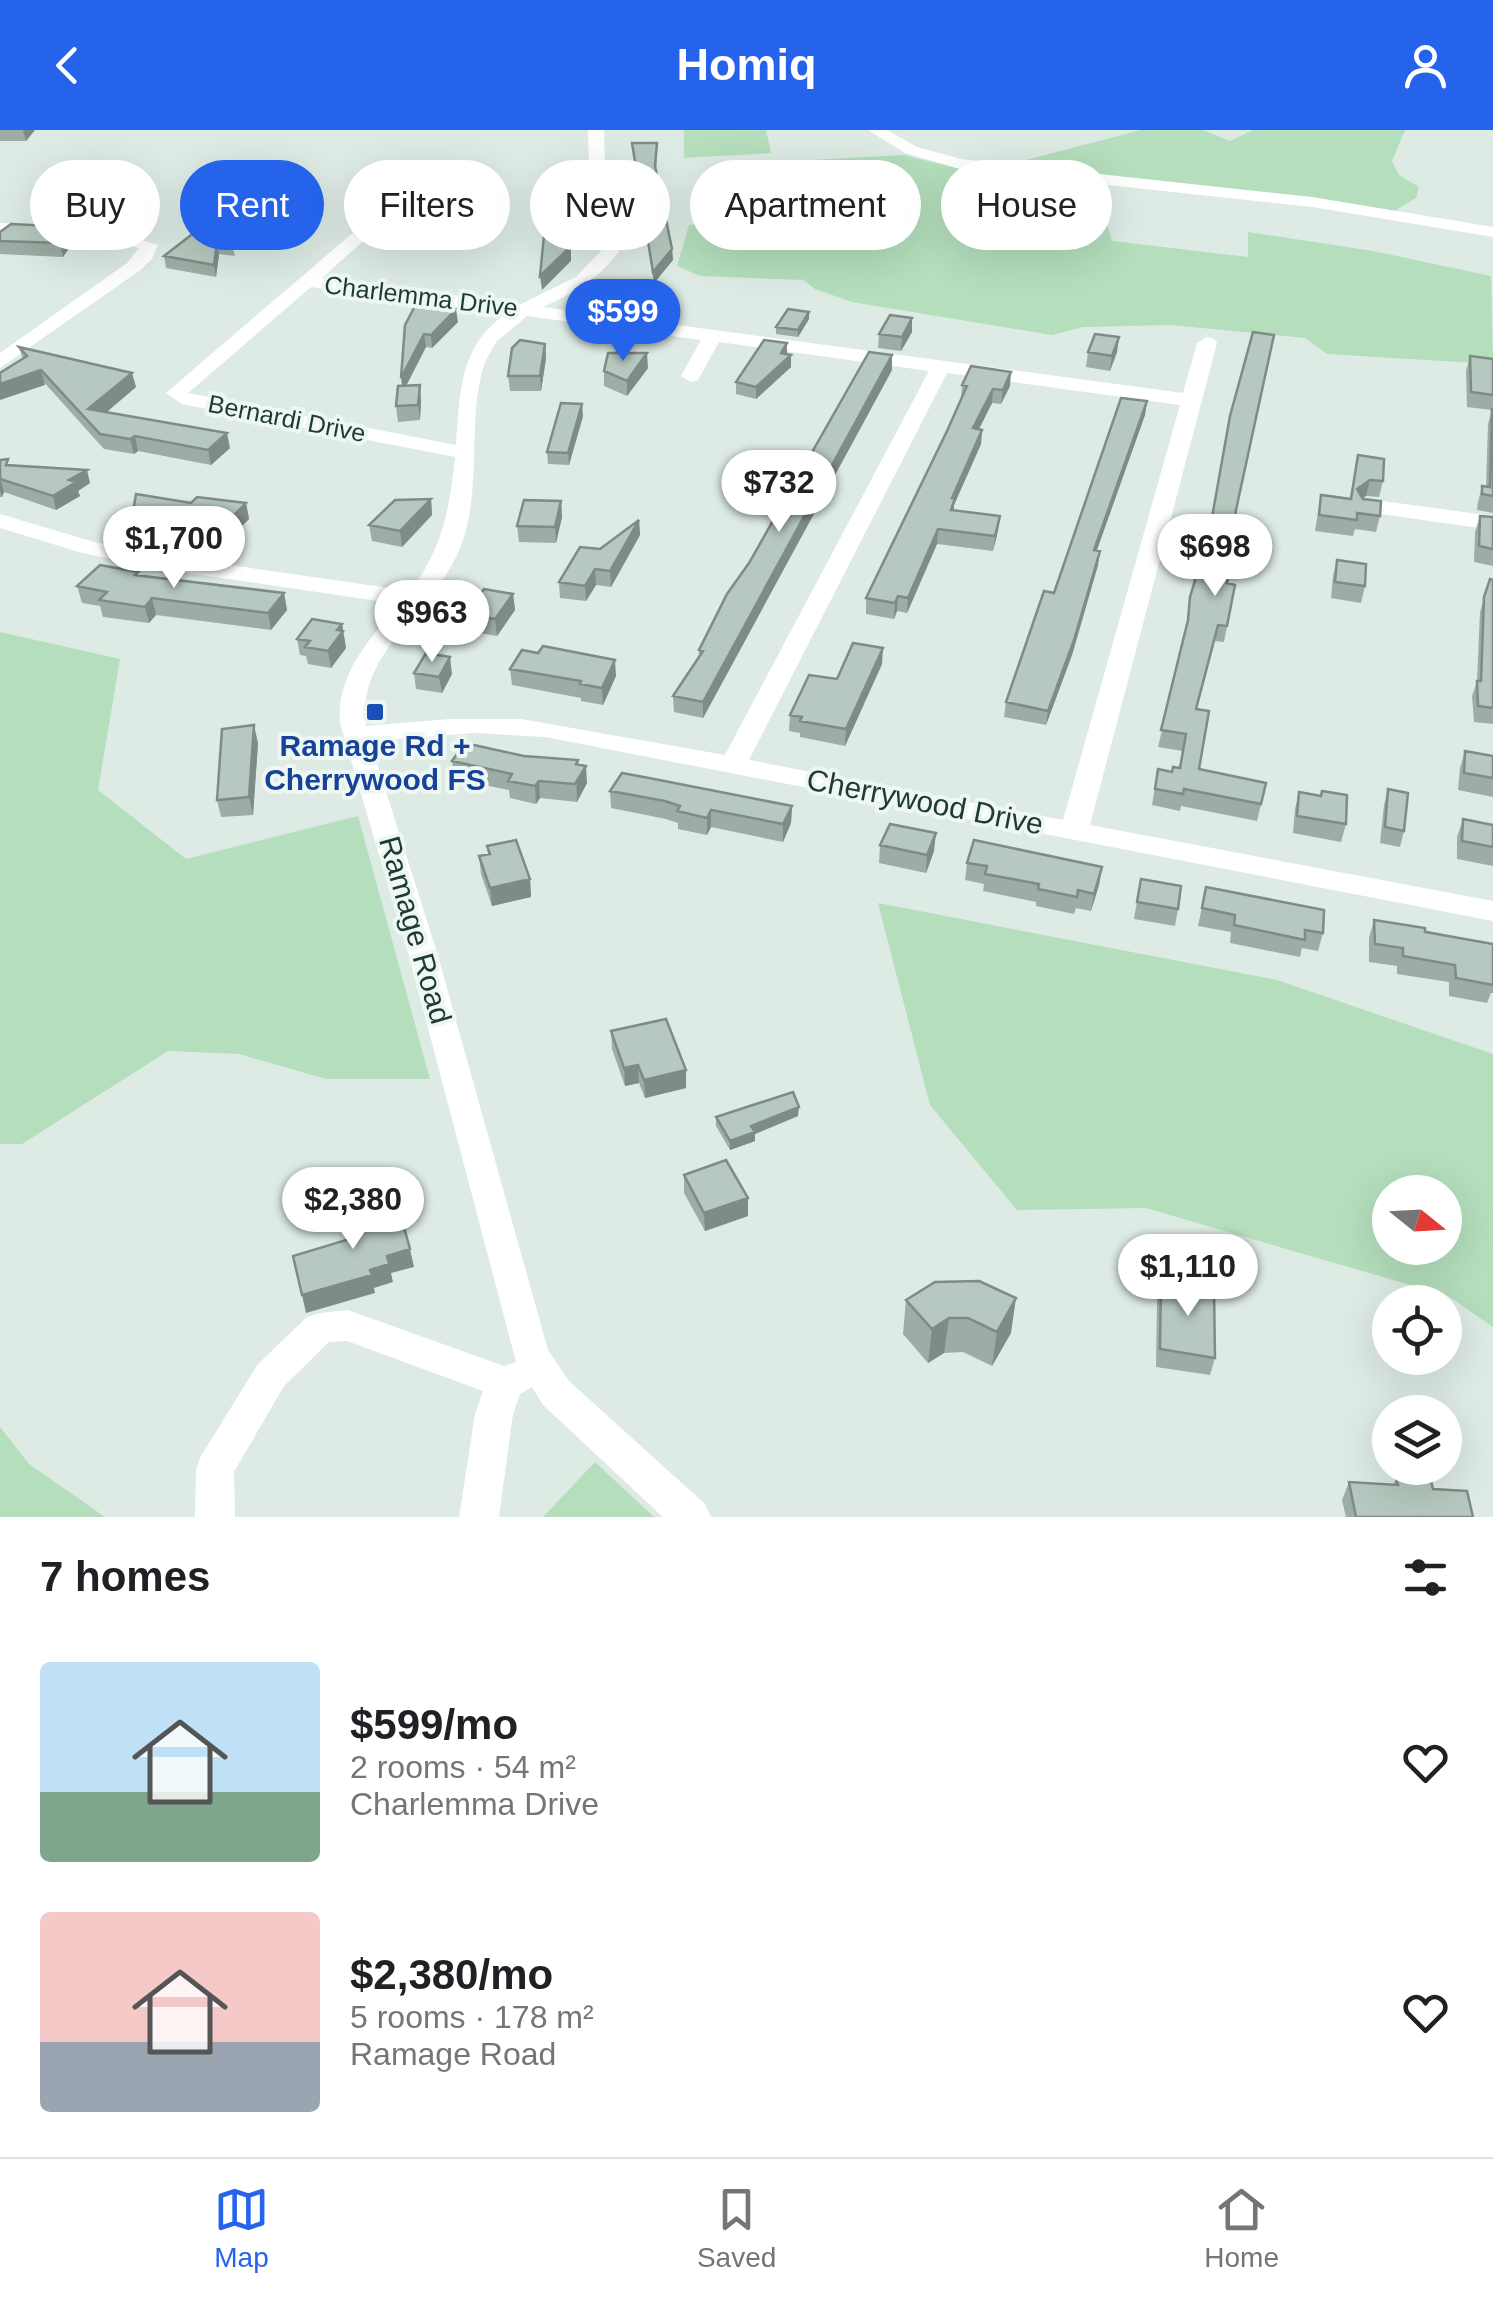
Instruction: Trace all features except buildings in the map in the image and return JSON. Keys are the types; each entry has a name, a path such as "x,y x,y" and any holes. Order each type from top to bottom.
{"street":[{"name":"Ramage Road","path":"596,130 596,171 610,251 592,276 521,309 483,346 472,367 454,538 362,673 352,695 356,736 418,933 521,1375 583,1419 691,1517"},
{"path":"876,130 912,150 960,164 1312,202 1493,232"},
{"path":"0,228 95,233 149,244 146,255 133,268 0,362"},
{"name":"Bernardi Drive","path":"344,249 178,388 177,396 464,454"},
{"name":"Charlemma Drive","path":"305,282 1191,400"},
{"path":"691,376 713,335"},
{"path":"1074,831 1207,344"},
{"path":"733,765 941,366"},
{"path":"1368,506 1493,523"},
{"path":"0,521 90,548 166,563 414,600"},
{"name":"Cherrywood Drive","path":"356,736 436,725 545,728 1493,911"},
{"path":"215,1517 215,1469 271,1375 320,1328 348,1325 521,1375 494,1414 478,1517"}],"green space":[{"path":"684,130 766,130 771,153 684,158"},
{"path":"1141,130 1203,130 1230,141 1253,130 1405,130 1392,161 1399,175 1419,187 1416,198 1394,211 1112,178 1112,160 1025,160"},
{"path":"904,155 941,164 941,250 1112,250 1112,241 1248,257 1248,232 1373,251 1491,276 1493,364 1327,354 1305,338 1171,325 1083,327 1052,335 852,302 815,289 803,280 700,276 677,266 690,225 690,250 921,250 921,160 812,160"},
{"path":"0,632 120,659 98,790 186,859 358,816 430,1079 326,1079 239,1054 168,1051 22,1144 0,1144"},
{"path":"878,903 1277,980 1493,1054 1493,1327 1462,1306 1462,1285 1410,1285 1146,1208 1017,1210 930,1105"},
{"path":"0,1427 29,1464 105,1517 0,1517"},
{"path":"595,1462 654,1517 543,1517"}],"place":[{"name":"Ramage Rd + Cherrywood FS","path":"375,712"}]}
